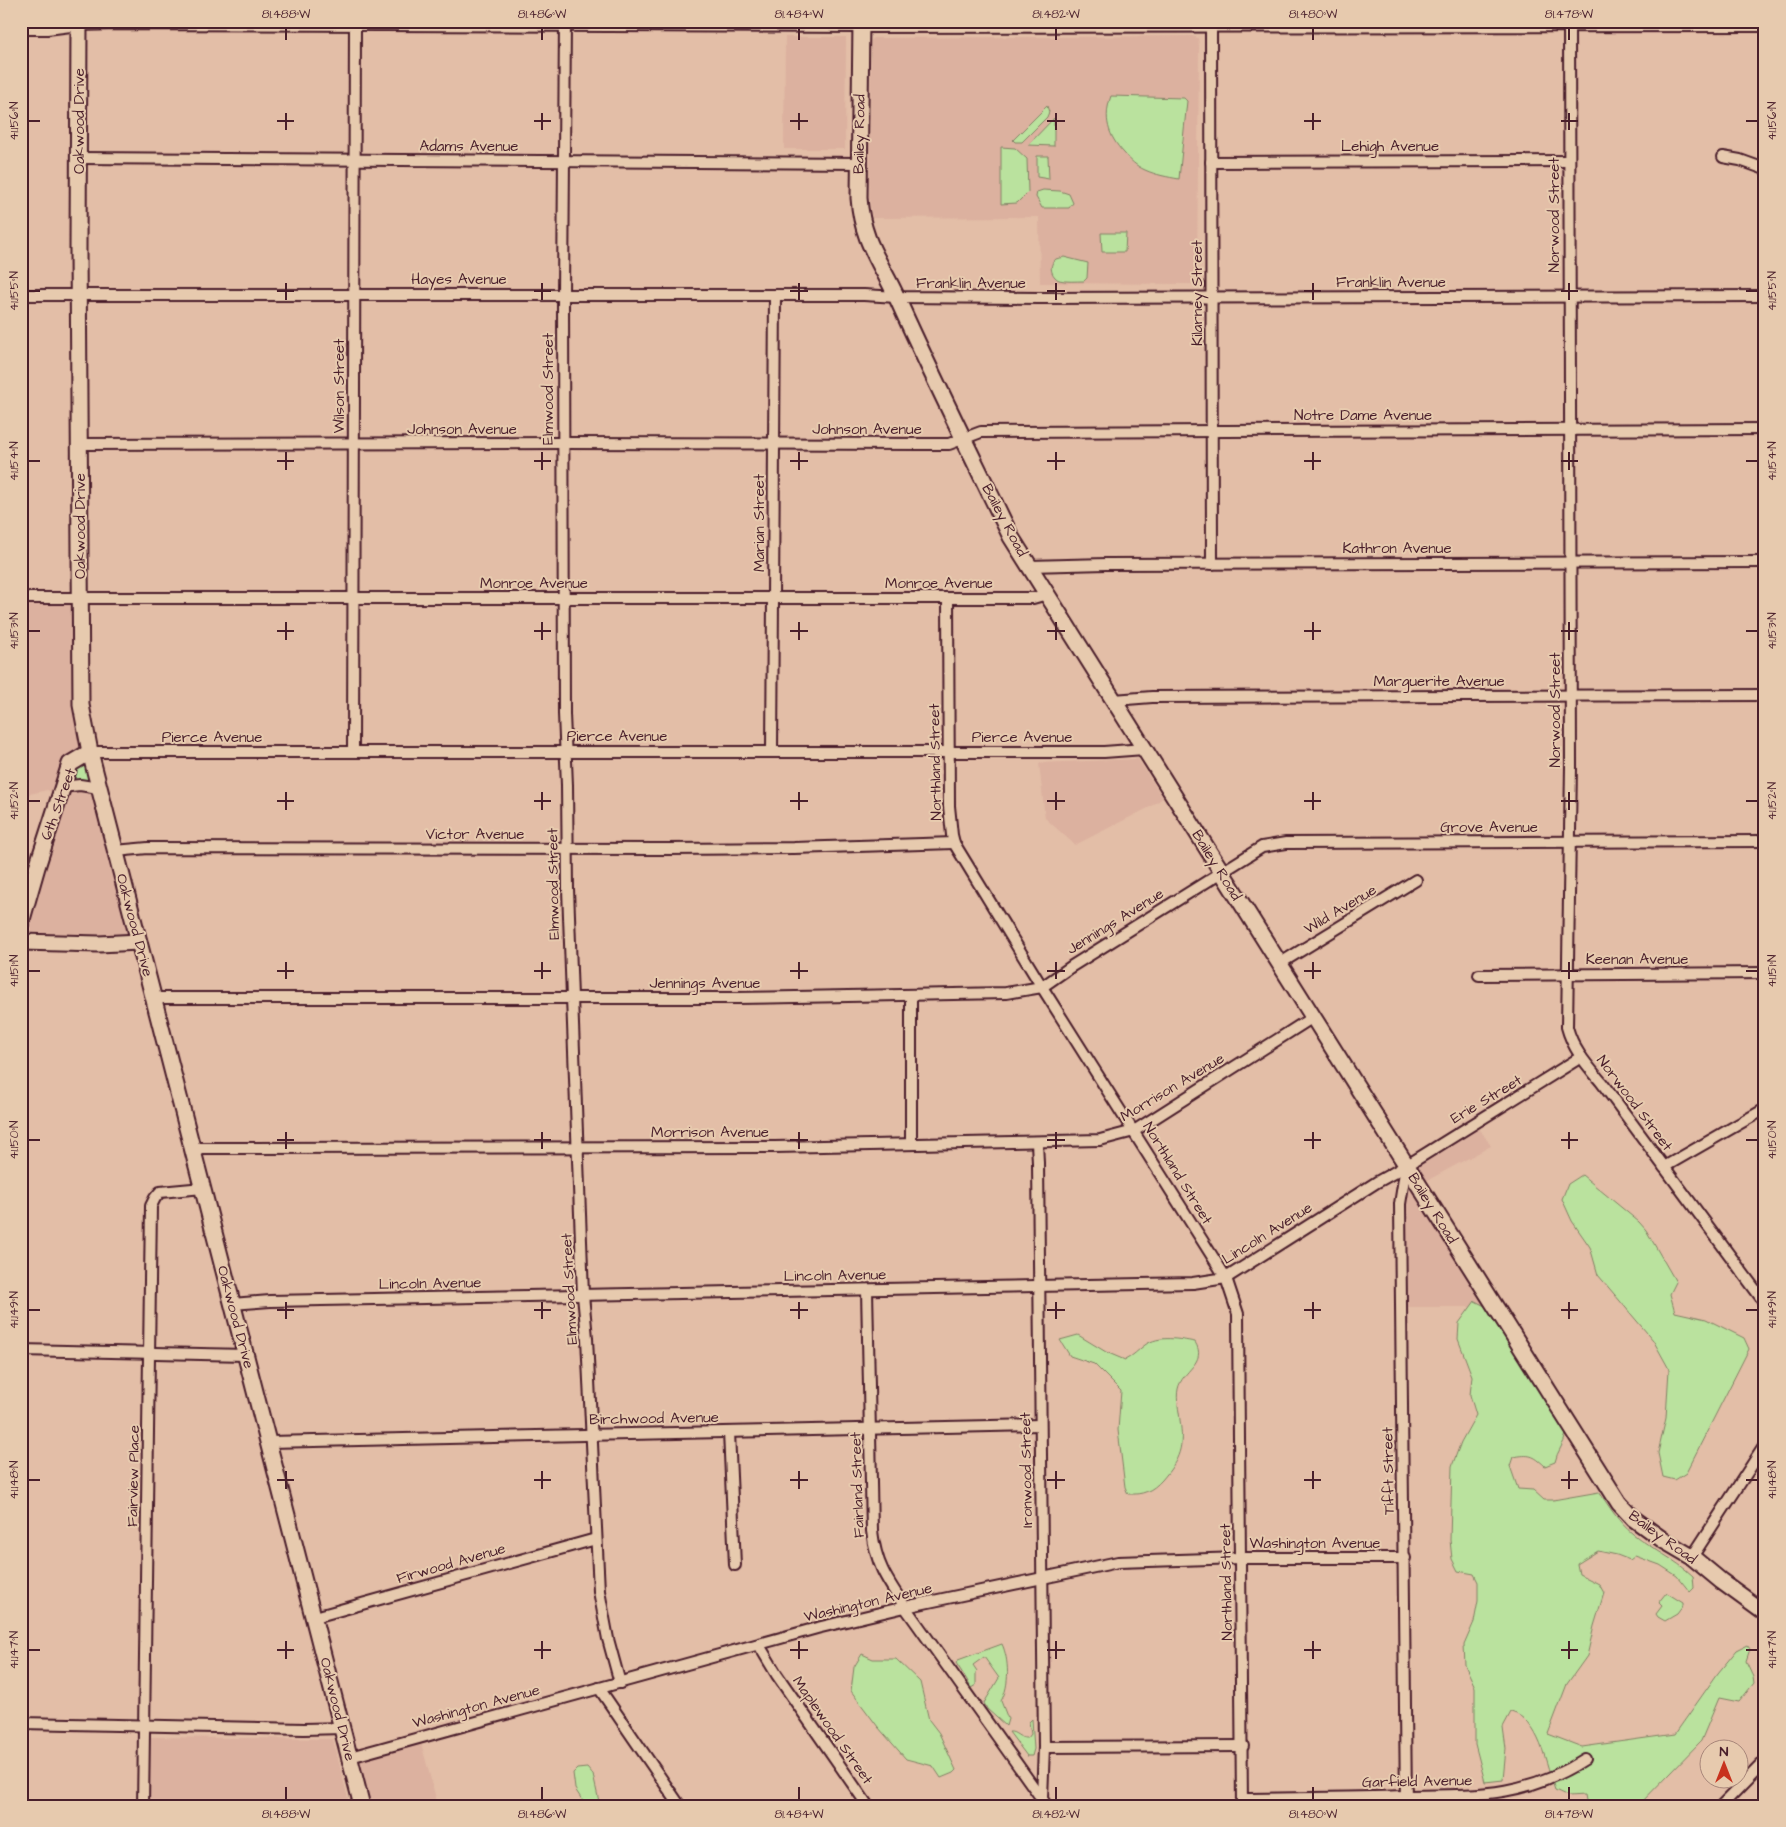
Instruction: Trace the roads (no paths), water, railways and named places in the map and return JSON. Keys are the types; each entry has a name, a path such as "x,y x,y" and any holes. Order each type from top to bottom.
{"street":[{"path":"21,29 47,29 79,23 1569,24 1765,26"},
{"name":"Oakwood Drive","path":"79,23 81,705 90,752 115,851 315,1617 362,1806"},
{"name":"Wilson Street","path":"353,751 355,23"},
{"name":"Elmwood Street","path":"565,24 563,598 571,997 583,1295 592,1434 596,1539 601,1607 620,1683"},
{"name":"Bailey Road","path":"861,24 858,198 861,222 872,250 897,297 1011,537 1618,1503 1646,1528 1692,1557 1765,1613"},
{"name":"Kilarney Street","path":"1211,24 1210,297 1212,564"},
{"name":"Norwood Street","path":"1569,24 1570,842 1567,1027 1573,1044 1581,1057 1765,1303"},
{"path":"1723,157 1740,160 1765,169"},
{"name":"Adams Avenue","path":"79,158 356,161 784,161 859,163"},
{"name":"Lehigh Avenue","path":"1211,162 1569,161"},
{"name":"Hayes Avenue","path":"21,295 864,295 897,297"},
{"name":"Marian Street","path":"772,751 775,295"},
{"name":"Franklin Avenue","path":"897,297 1765,296"},
{"name":"Notre Dame Avenue","path":"963,438 981,432 1765,429"},
{"name":"Johnson Avenue","path":"80,444 948,444 963,438"},
{"name":"Kathron Avenue","path":"1029,566 1106,564 1765,562"},
{"name":"Monroe Avenue","path":"21,598 1033,598 1047,594"},
{"name":"Northland Street","path":"948,598 949,806 954,843 1042,987 1226,1278 1238,1314 1242,1802"},
{"name":"Marguerite Avenue","path":"1114,700 1152,697 1765,696"},
{"name":"Pierce Avenue","path":"90,752 1104,752 1144,749"},
{"name":"6th Street","path":"21,923 70,764 90,752"},
{"path":"62,787 80,785 99,788"},
{"name":"Grove Avenue","path":"1222,872 1262,847 1286,843 1765,841"},
{"name":"Victor Avenue","path":"115,851 148,848 794,848 954,843"},
{"name":"Jennings Avenue","path":"154,998 737,998 1006,993 1042,987 1072,966 1222,872"},
{"name":"Wild Avenue","path":"1279,964 1416,880"},
{"path":"21,942 99,944 139,942"},
{"name":"Keenan Avenue","path":"1480,975 1765,973"},
{"path":"911,995 911,1143"},
{"name":"Morrison Avenue","path":"192,1148 775,1147 1100,1140 1134,1131 1313,1017"},
{"name":"Erie Street","path":"1406,1166 1581,1057"},
{"path":"1664,1167 1765,1109"},
{"name":"Ironwood Street","path":"1037,1142 1044,1802"},
{"name":"Lincoln Avenue","path":"232,1304 1193,1283 1226,1278 1376,1182 1406,1166"},
{"name":"Tifft Street","path":"1406,1166 1400,1204 1406,1801"},
{"name":"Fairview Place","path":"144,1806 152,1206 160,1192 203,1188"},
{"name":"Fairland Street","path":"867,1290 872,1531 878,1563 886,1579 905,1607 1044,1802"},
{"path":"21,1350 246,1355"},
{"name":"Birchwood Avenue","path":"269,1442 1040,1425"},
{"path":"728,1432 735,1565"},
{"path":"1692,1557 1765,1445"},
{"name":"Firwood Avenue","path":"315,1617 596,1539"},
{"name":"Washington Avenue","path":"350,1757 817,1628 905,1607 1118,1562 1240,1558 1405,1558"},
{"name":"Maplewood Street","path":"758,1645 776,1675 868,1806"},
{"path":"599,1688 680,1806"},
{"path":"21,1723 304,1729 343,1728"},
{"path":"1044,1747 1242,1746"},
{"name":"Garfield Avenue","path":"1242,1802 1406,1801 1504,1792 1532,1785 1571,1768 1585,1759"},
{"path":"1721,1806 1765,1761"}]}
